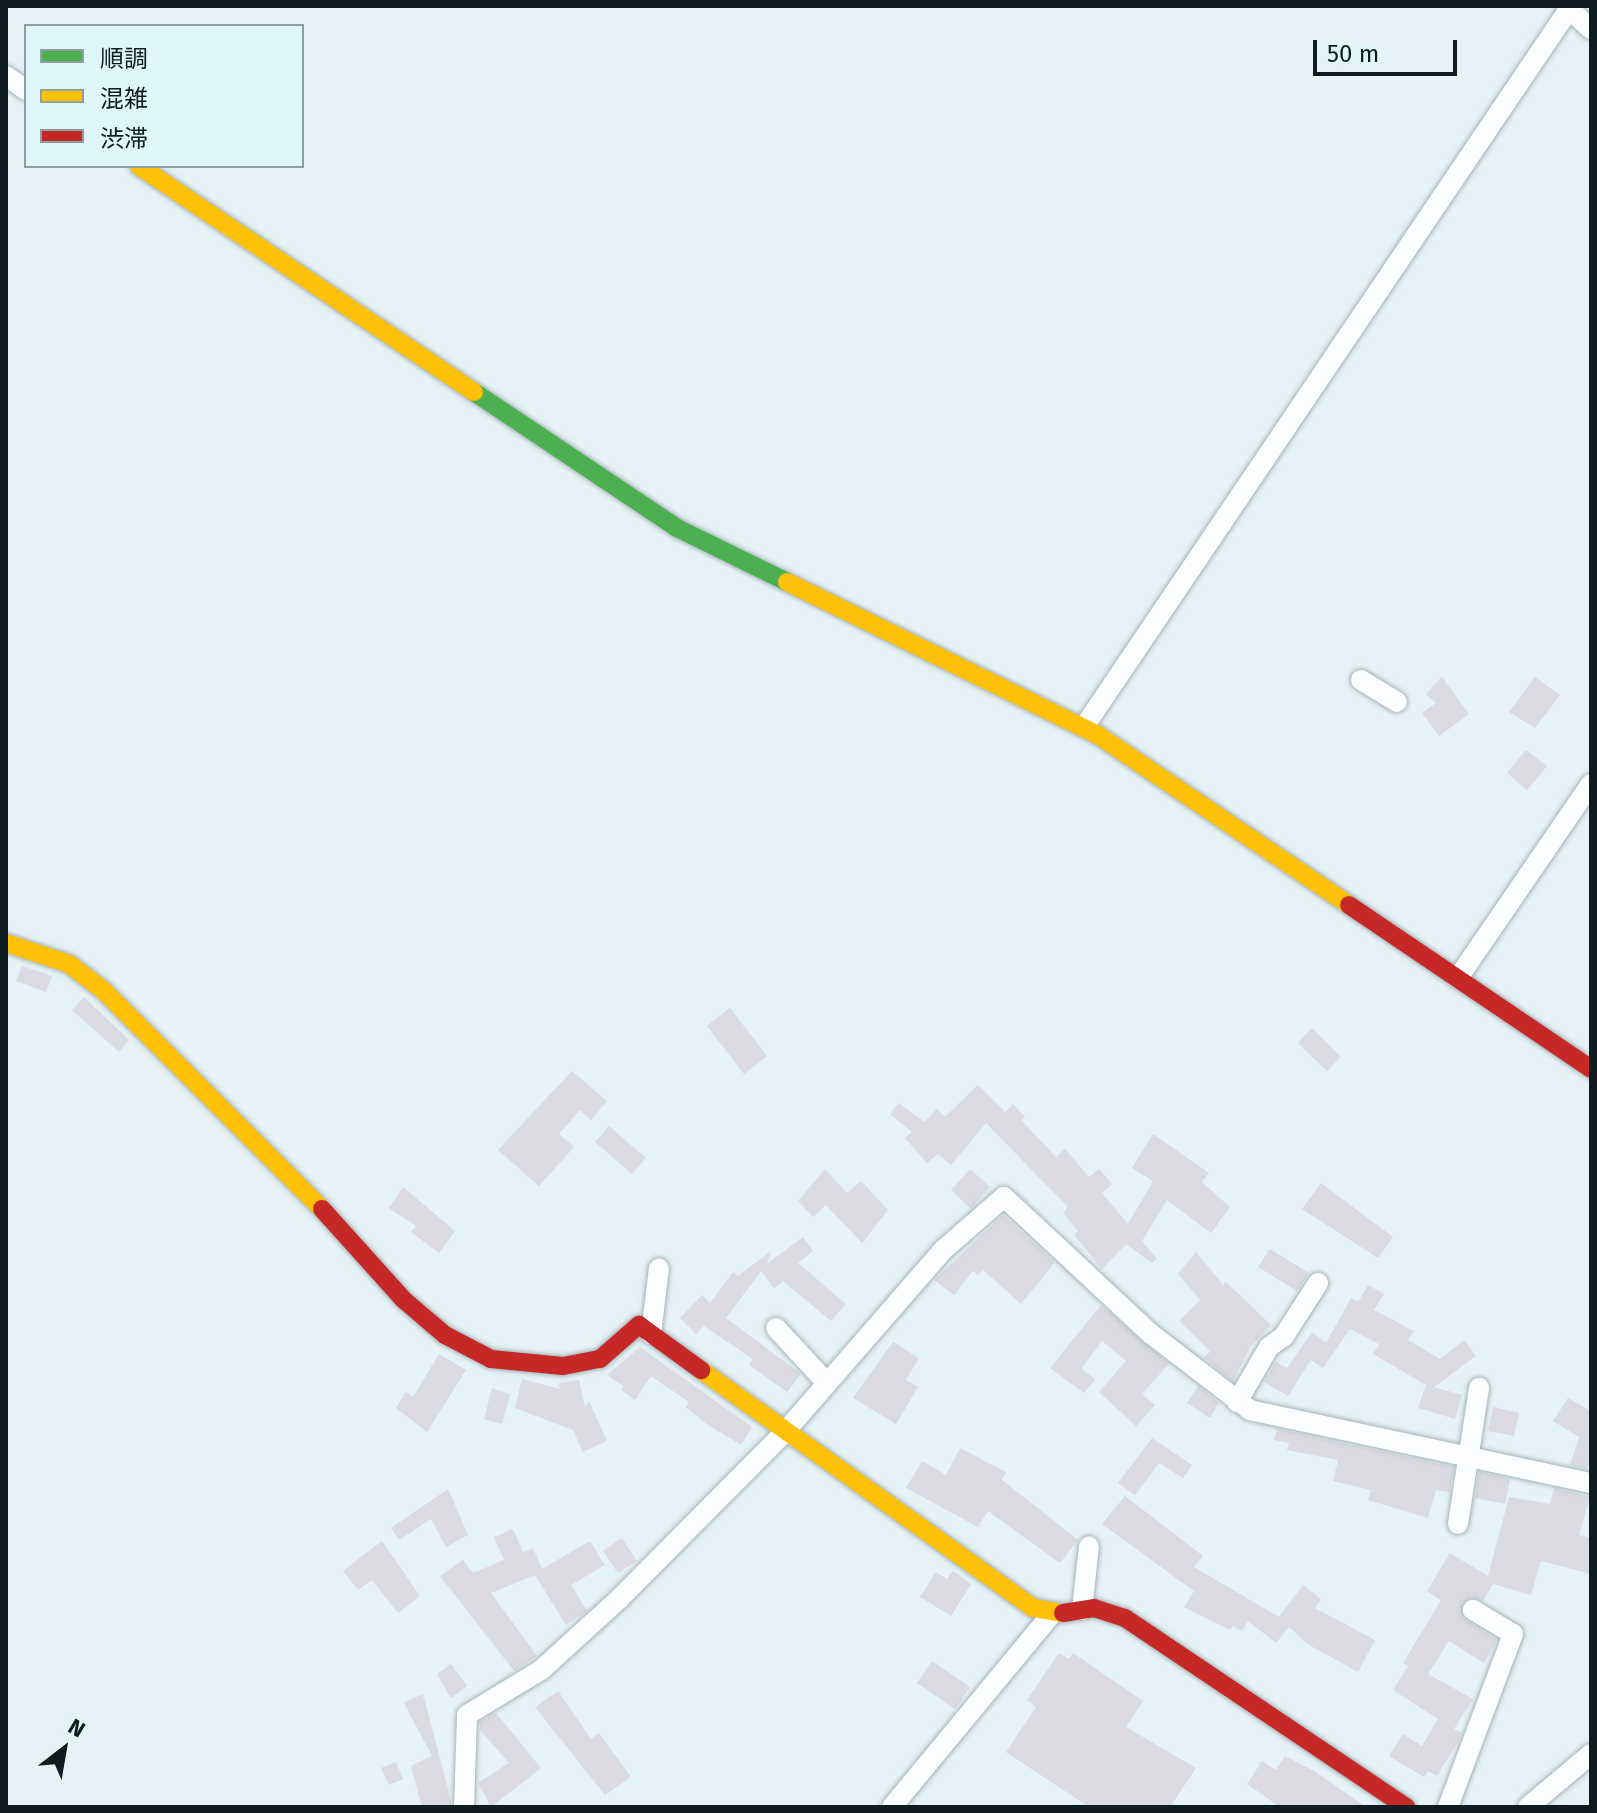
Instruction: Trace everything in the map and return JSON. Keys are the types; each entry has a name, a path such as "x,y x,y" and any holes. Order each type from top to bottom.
{"street":[{"path":"1084,727 1568,7 1591,29"},
{"path":"6,76 24,89"},
{"path":"142,168 677,528 1084,727 1591,1069"},
{"path":"1361,680 1397,702"},
{"path":"1458,978 1591,784"},
{"path":"6,943 69,964 93,981 313,1199 404,1300 445,1335 491,1359 563,1366 600,1359 639,1325 784,1433 1034,1608 1051,1615 1109,1609 1406,1807"},
{"path":"464,1807 467,1715 541,1670 583,1634 784,1433 942,1251 1004,1197 1151,1334 1250,1410 1591,1483"},
{"path":"651,1334 659,1268"},
{"path":"1237,1402 1269,1347 1284,1336 1318,1283"},
{"path":"776,1328 827,1383"},
{"path":"1458,1524 1464,1456 1479,1388"},
{"path":"1082,1610 1089,1546"},
{"path":"1448,1807 1513,1634 1473,1610"},
{"path":"892,1807 1051,1615"},
{"path":"1528,1807 1591,1754"}],"building":[{"path":"1442,677 1469,714 1439,736 1422,713 1436,703 1426,694"},
{"path":"1535,677 1560,695 1535,728 1509,712"},
{"path":"1526,750 1547,766 1527,790 1507,773"},
{"path":"22,966 52,976 46,992 16,981"},
{"path":"84,997 129,1040 119,1052 72,1010"},
{"path":"730,1008 767,1056 744,1074 707,1026"},
{"path":"1312,1028 1341,1057 1327,1071 1298,1043"},
{"path":"572,1071 607,1101 591,1120 580,1110 559,1134 574,1147 539,1186 498,1150"},
{"path":"978,1085 1005,1112 1013,1104 1025,1117 1021,1120 1056,1157 1065,1149 1089,1177 1099,1169 1112,1184 1102,1193 1128,1224 1153,1181 1132,1168 1153,1134 1209,1173 1202,1182 1230,1207 1211,1233 1167,1200 1142,1241 1157,1259 1152,1263 1126,1244 1102,1269 1074,1235 1078,1231 1063,1213 1068,1207 986,1123 951,1165 938,1154 927,1163 905,1138 912,1132 890,1114 899,1103 924,1122 937,1109 945,1117"},
{"path":"609,1126 646,1158 632,1174 595,1142"},
{"path":"825,1169 847,1193 861,1181 888,1210 862,1243 826,1205 813,1217 798,1201"},
{"path":"970,1169 990,1187 971,1209 951,1190"},
{"path":"1321,1183 1393,1237 1378,1258 1302,1209"},
{"path":"403,1187 455,1231 439,1253 411,1232 416,1226 389,1208"},
{"path":"1003,1215 1055,1262 1021,1304 983,1270 978,1275 973,1271 954,1295 934,1280"},
{"path":"803,1237 813,1251 798,1263 846,1304 831,1321 783,1281 774,1288 761,1271 726,1318 801,1374 787,1392 749,1365 753,1359 704,1326 696,1334 680,1318 702,1295 710,1303 733,1272 738,1276 771,1251 767,1264"},
{"path":"1270,1249 1309,1273 1297,1291 1258,1267"},
{"path":"1196,1252 1223,1285 1226,1282 1271,1325 1251,1346 1233,1381 1204,1358 1210,1351 1179,1321 1200,1300 1178,1274"},
{"path":"1368,1285 1384,1294 1374,1310 1414,1331 1408,1340 1440,1359 1464,1340 1476,1356 1434,1387 1462,1395 1455,1419 1418,1408 1426,1385 1373,1354 1379,1344 1350,1329 1323,1368 1311,1360 1288,1396 1264,1382 1276,1362 1287,1368 1312,1332 1326,1343 1351,1298 1358,1302"},
{"path":"1101,1305 1169,1364 1142,1394 1155,1405 1136,1426 1099,1392 1126,1361 1102,1341 1081,1369 1095,1379 1084,1393 1050,1368"},
{"path":"893,1342 919,1358 906,1380 918,1387 896,1424 853,1398"},
{"path":"640,1347 752,1427 741,1445 705,1423 686,1407 689,1402 651,1376 635,1400 621,1390 623,1386 607,1375"},
{"path":"439,1354 466,1370 427,1432 396,1408 406,1392 413,1397"},
{"path":"522,1379 560,1389 559,1383 579,1380 585,1407 589,1401 607,1441 583,1452 573,1430 515,1408"},
{"path":"1198,1386 1219,1403 1210,1418 1187,1403"},
{"path":"492,1388 510,1394 502,1424 484,1419"},
{"path":"1568,1398 1591,1411 1591,1461 1586,1469 1570,1465 1579,1437 1553,1421"},
{"path":"1493,1407 1519,1413 1514,1436 1488,1431"},
{"path":"1277,1429 1454,1467 1450,1492 1436,1490 1428,1518 1368,1500 1371,1490 1333,1481 1338,1460 1287,1450 1289,1443 1274,1440"},
{"path":"1152,1438 1192,1465 1183,1478 1159,1463 1135,1495 1118,1483"},
{"path":"960,1448 1006,1472 1002,1480 1078,1540 1060,1563 988,1511 978,1527 906,1488 922,1461 946,1475"},
{"path":"1479,1472 1510,1479 1505,1504 1475,1498"},
{"path":"1554,1488 1590,1497 1579,1535 1591,1538 1591,1574 1541,1561 1531,1595 1493,1584 1483,1601 1472,1597 1462,1603 1462,1617 1497,1640 1484,1663 1449,1641 1428,1674 1473,1699 1454,1729 1462,1733 1460,1739 1437,1776 1428,1771 1424,1777 1389,1756 1403,1734 1422,1746 1438,1719 1393,1690 1408,1666 1403,1663 1441,1600 1427,1591 1450,1553 1488,1576 1509,1497 1550,1504"},
{"path":"448,1489 468,1535 446,1547 431,1519 399,1540 391,1528"},
{"path":"1125,1496 1203,1556 1194,1567 1279,1617 1303,1585 1321,1599 1315,1608 1375,1640 1358,1672 1309,1645 1289,1627 1276,1643 1248,1621 1242,1631 1233,1626 1230,1630 1184,1607 1194,1591 1102,1524"},
{"path":"513,1529 523,1552 533,1548 542,1569 590,1541 605,1565 571,1585 587,1611 566,1625 535,1575 491,1593 537,1656 514,1671 440,1576 463,1560 473,1573 504,1560 494,1537"},
{"path":"622,1538 637,1561 618,1573 603,1551"},
{"path":"382,1541 420,1596 398,1613 372,1580 358,1590 343,1571"},
{"path":"953,1571 971,1584 951,1616 920,1597 936,1572 947,1579"},
{"path":"1059,1653 1069,1659 1073,1653 1143,1701 1126,1727 1196,1768 1170,1807 1089,1807 1006,1752 1036,1707 1027,1700"},
{"path":"932,1661 970,1687 955,1709 917,1683"},
{"path":"451,1664 467,1686 451,1698 437,1674"},
{"path":"558,1691 591,1739 599,1733 631,1777 605,1795 535,1707"},
{"path":"423,1694 451,1807 422,1807 411,1766 432,1756 404,1703"},
{"path":"496,1713 541,1768 491,1807 478,1783 509,1763 480,1730 480,1722"},
{"path":"1285,1756 1314,1771 1366,1807 1280,1807 1247,1784 1262,1761 1276,1770"},
{"path":"396,1762 403,1779 389,1785 381,1768"}],"traffic: fast":[{"path":"474,392 677,528 787,582"}],"traffic: slow":[{"path":"142,168 474,392"},
{"path":"787,582 1098,735 1349,905"},
{"path":"6,943 69,964 103,990 322,1209"},
{"path":"701,1370 1034,1608 1063,1613"}],"traffic: jam":[{"path":"1349,905 1591,1069"},
{"path":"322,1209 404,1300 445,1335 491,1359 563,1366 600,1359 639,1325 701,1370"},
{"path":"1063,1613 1094,1608 1125,1618 1406,1807"}]}
